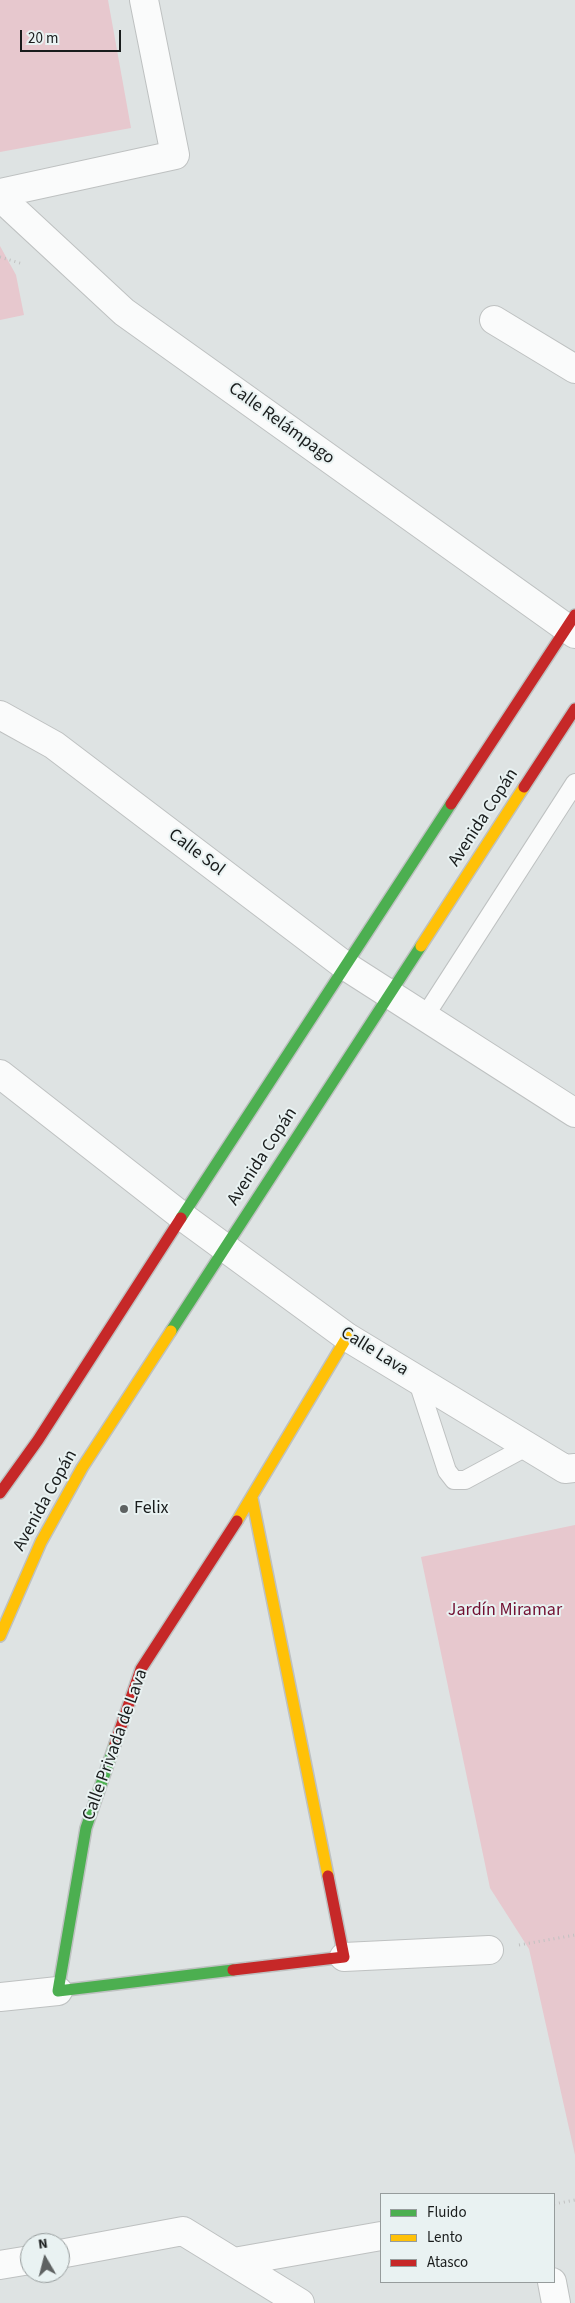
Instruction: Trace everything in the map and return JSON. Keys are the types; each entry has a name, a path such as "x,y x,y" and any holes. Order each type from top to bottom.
{"street":[{"path":"0,193 175,155 144,0"},
{"name":"Calle Relámpago","path":"0,197 124,312 572,626"},
{"path":"494,320 575,369"},
{"name":"Avenida Copán","path":"0,1493 38,1440 183,1218 344,965 572,626"},
{"name":"Avenida Copán","path":"0,1636 41,1542 82,1468 575,709"},
{"name":"Calle Sol","path":"0,715 54,745 344,965 390,994"},
{"path":"390,994 575,1113"},
{"path":"0,1074 183,1218"},
{"name":"Calle Lava","path":"183,1218 226,1247 347,1337 565,1468 575,1468"},
{"name":"Calle Privada de Lava","path":"58,1991 86,1828 141,1669 252,1498 347,1337"},
{"path":"252,1498 344,1957"},
{"path":"0,1996 58,1991 344,1957 489,1950"},
{"path":"70,2252 183,2231 300,2303"},
{"path":"234,2262 380,2236"},
{"path":"0,2265 20,2262"},
{"path":"552,2283 556,2303"}],"lane":[{"path":"425,1016 575,783"},
{"path":"417,1379 447,1471 454,1480 465,1480 528,1446"}],"path":[{"path":"489,1950 575,1935"},
{"path":"555,2204 575,2200"}],"green space":[{"path":"0,0 108,0 131,128 0,152"},
{"path":"0,246 16,275 24,315 0,320"},
{"name":"Jardín Miramar","path":"575,1525 575,2155 529,1949 490,1888 421,1557"}],"traffic: fast":[{"path":"181,1218 451,804"},
{"path":"171,1331 421,946"},
{"path":"115,1744 86,1828 58,1991 233,1970"}],"traffic: slow":[{"path":"421,946 524,787"},
{"path":"0,1636 41,1542 82,1468 171,1331"},
{"path":"237,1521 347,1337"},
{"path":"252,1498 328,1876"}],"traffic: jam":[{"path":"451,804 575,615"},
{"path":"524,787 575,709"},
{"path":"0,1493 38,1440 181,1218"},
{"path":"115,1744 141,1669 237,1521"},
{"path":"233,1970 344,1957 328,1876"}],"place":[{"name":"Felix","path":"124,1509"}]}
